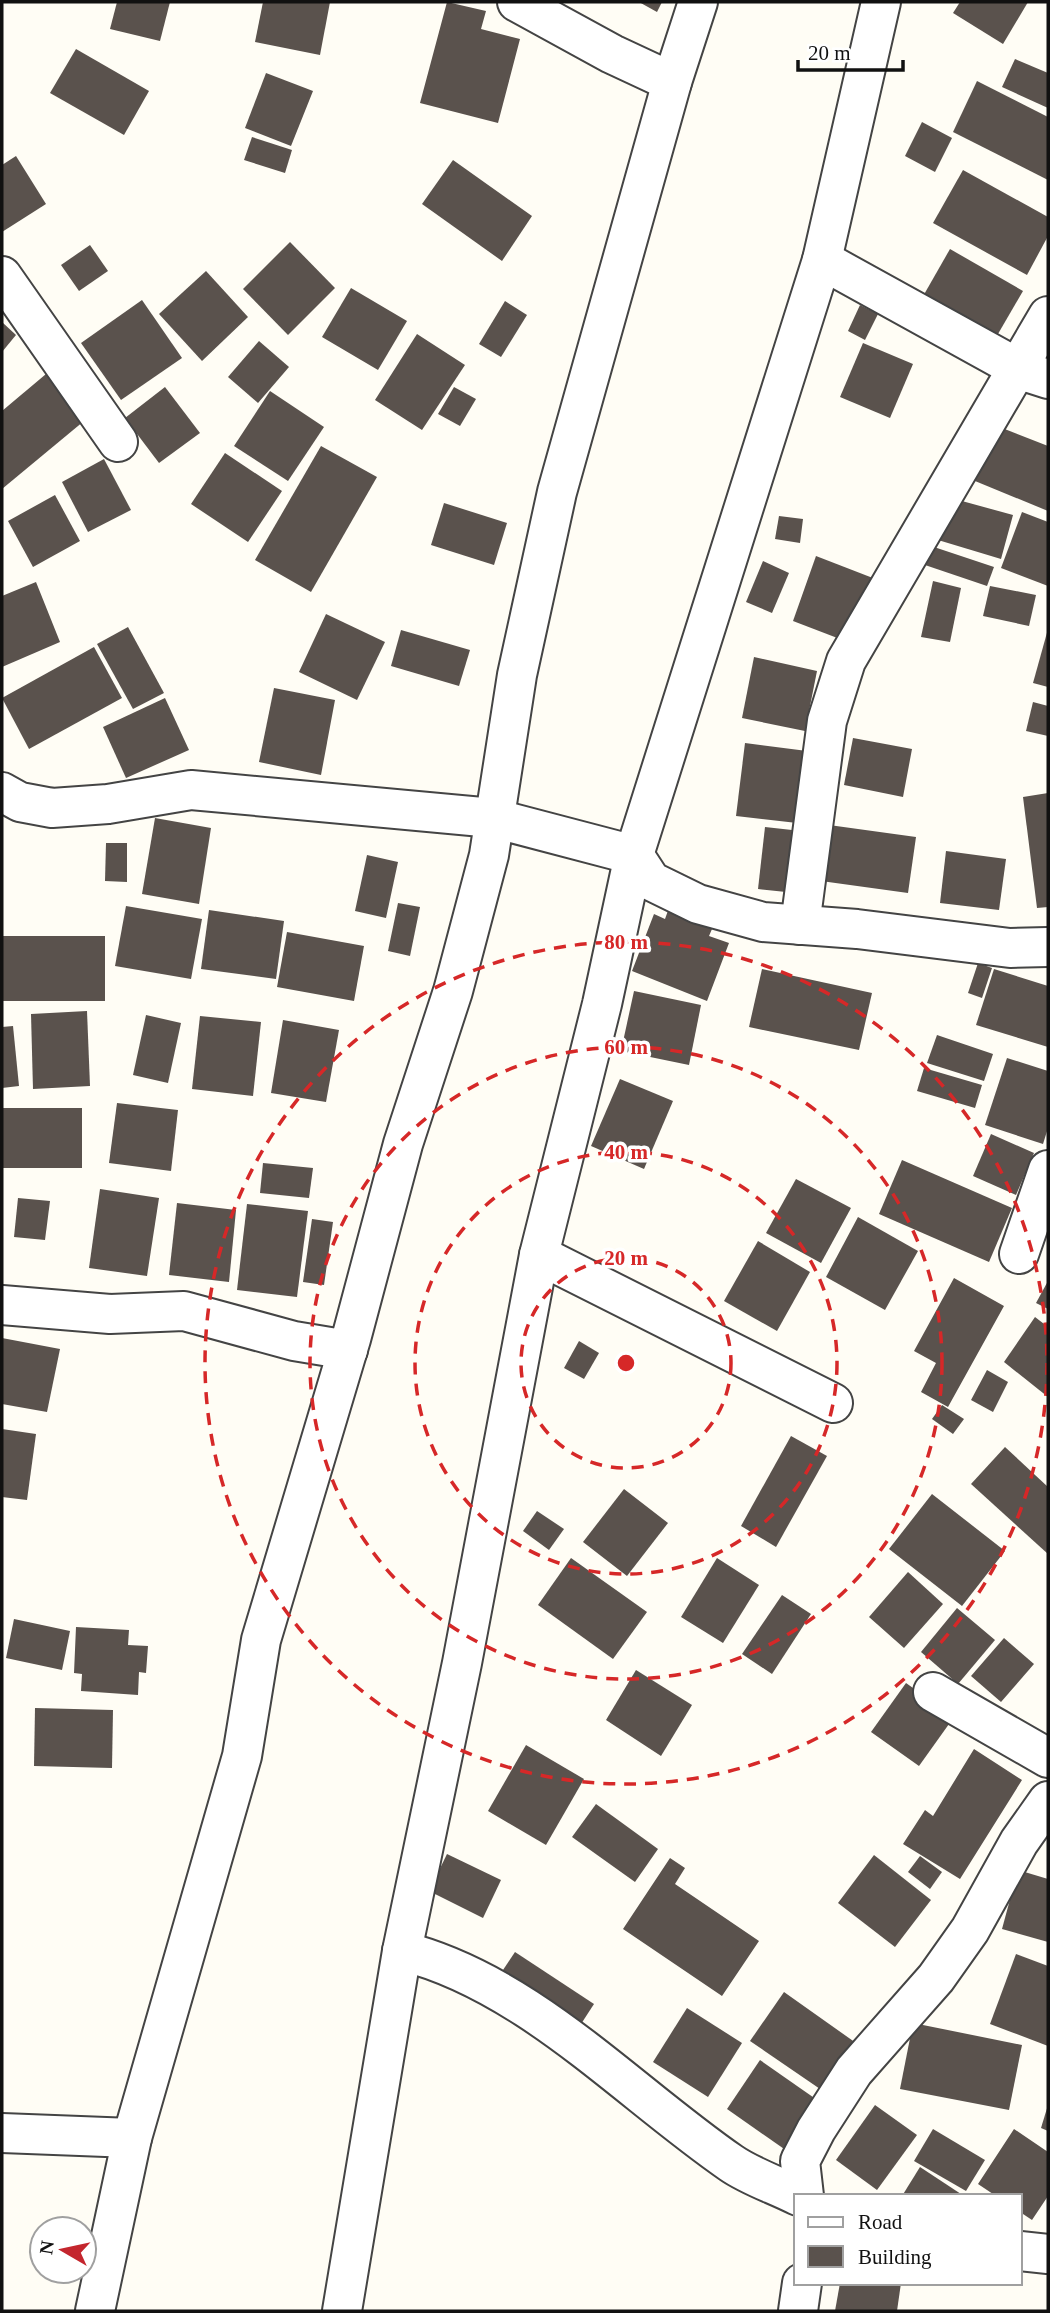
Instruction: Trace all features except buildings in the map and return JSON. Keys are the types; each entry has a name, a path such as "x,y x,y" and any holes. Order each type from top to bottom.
{"street":[{"path":"517,2 671,82"},
{"path":"95,2311 132,2138 242,1756 261,1640 348,1350 403,1144 453,991 489,855 517,675 557,492 671,82 698,2"},
{"path":"342,2311 402,1951 462,1663 539,1255 602,1004 634,855 822,260 881,2"},
{"path":"822,260 1032,373"},
{"path":"2,276 118,442"},
{"path":"800,925 828,721 846,661 997,408 1032,373 1048,316"},
{"path":"2,792 20,802 52,808 108,804 191,790 493,818 634,855 651,881 698,904 763,922 1010,948 1048,947"},
{"path":"1019,1254 1048,1170"},
{"path":"539,1255 833,1403"},
{"path":"2,1305 110,1314 184,1311 294,1341 348,1350"},
{"path":"933,1692 1048,1758"},
{"path":"804,2194 800,2161 816,2130 854,2071 943,1969 970,1930 1019,1842 1048,1801"},
{"path":"402,1951 422,1956 484,1983 541,2019 734,2165 795,2194"},
{"path":"2,2133 132,2138"},
{"path":"1022,2251 1048,2254"},
{"path":"798,2311 802,2285"}]}
